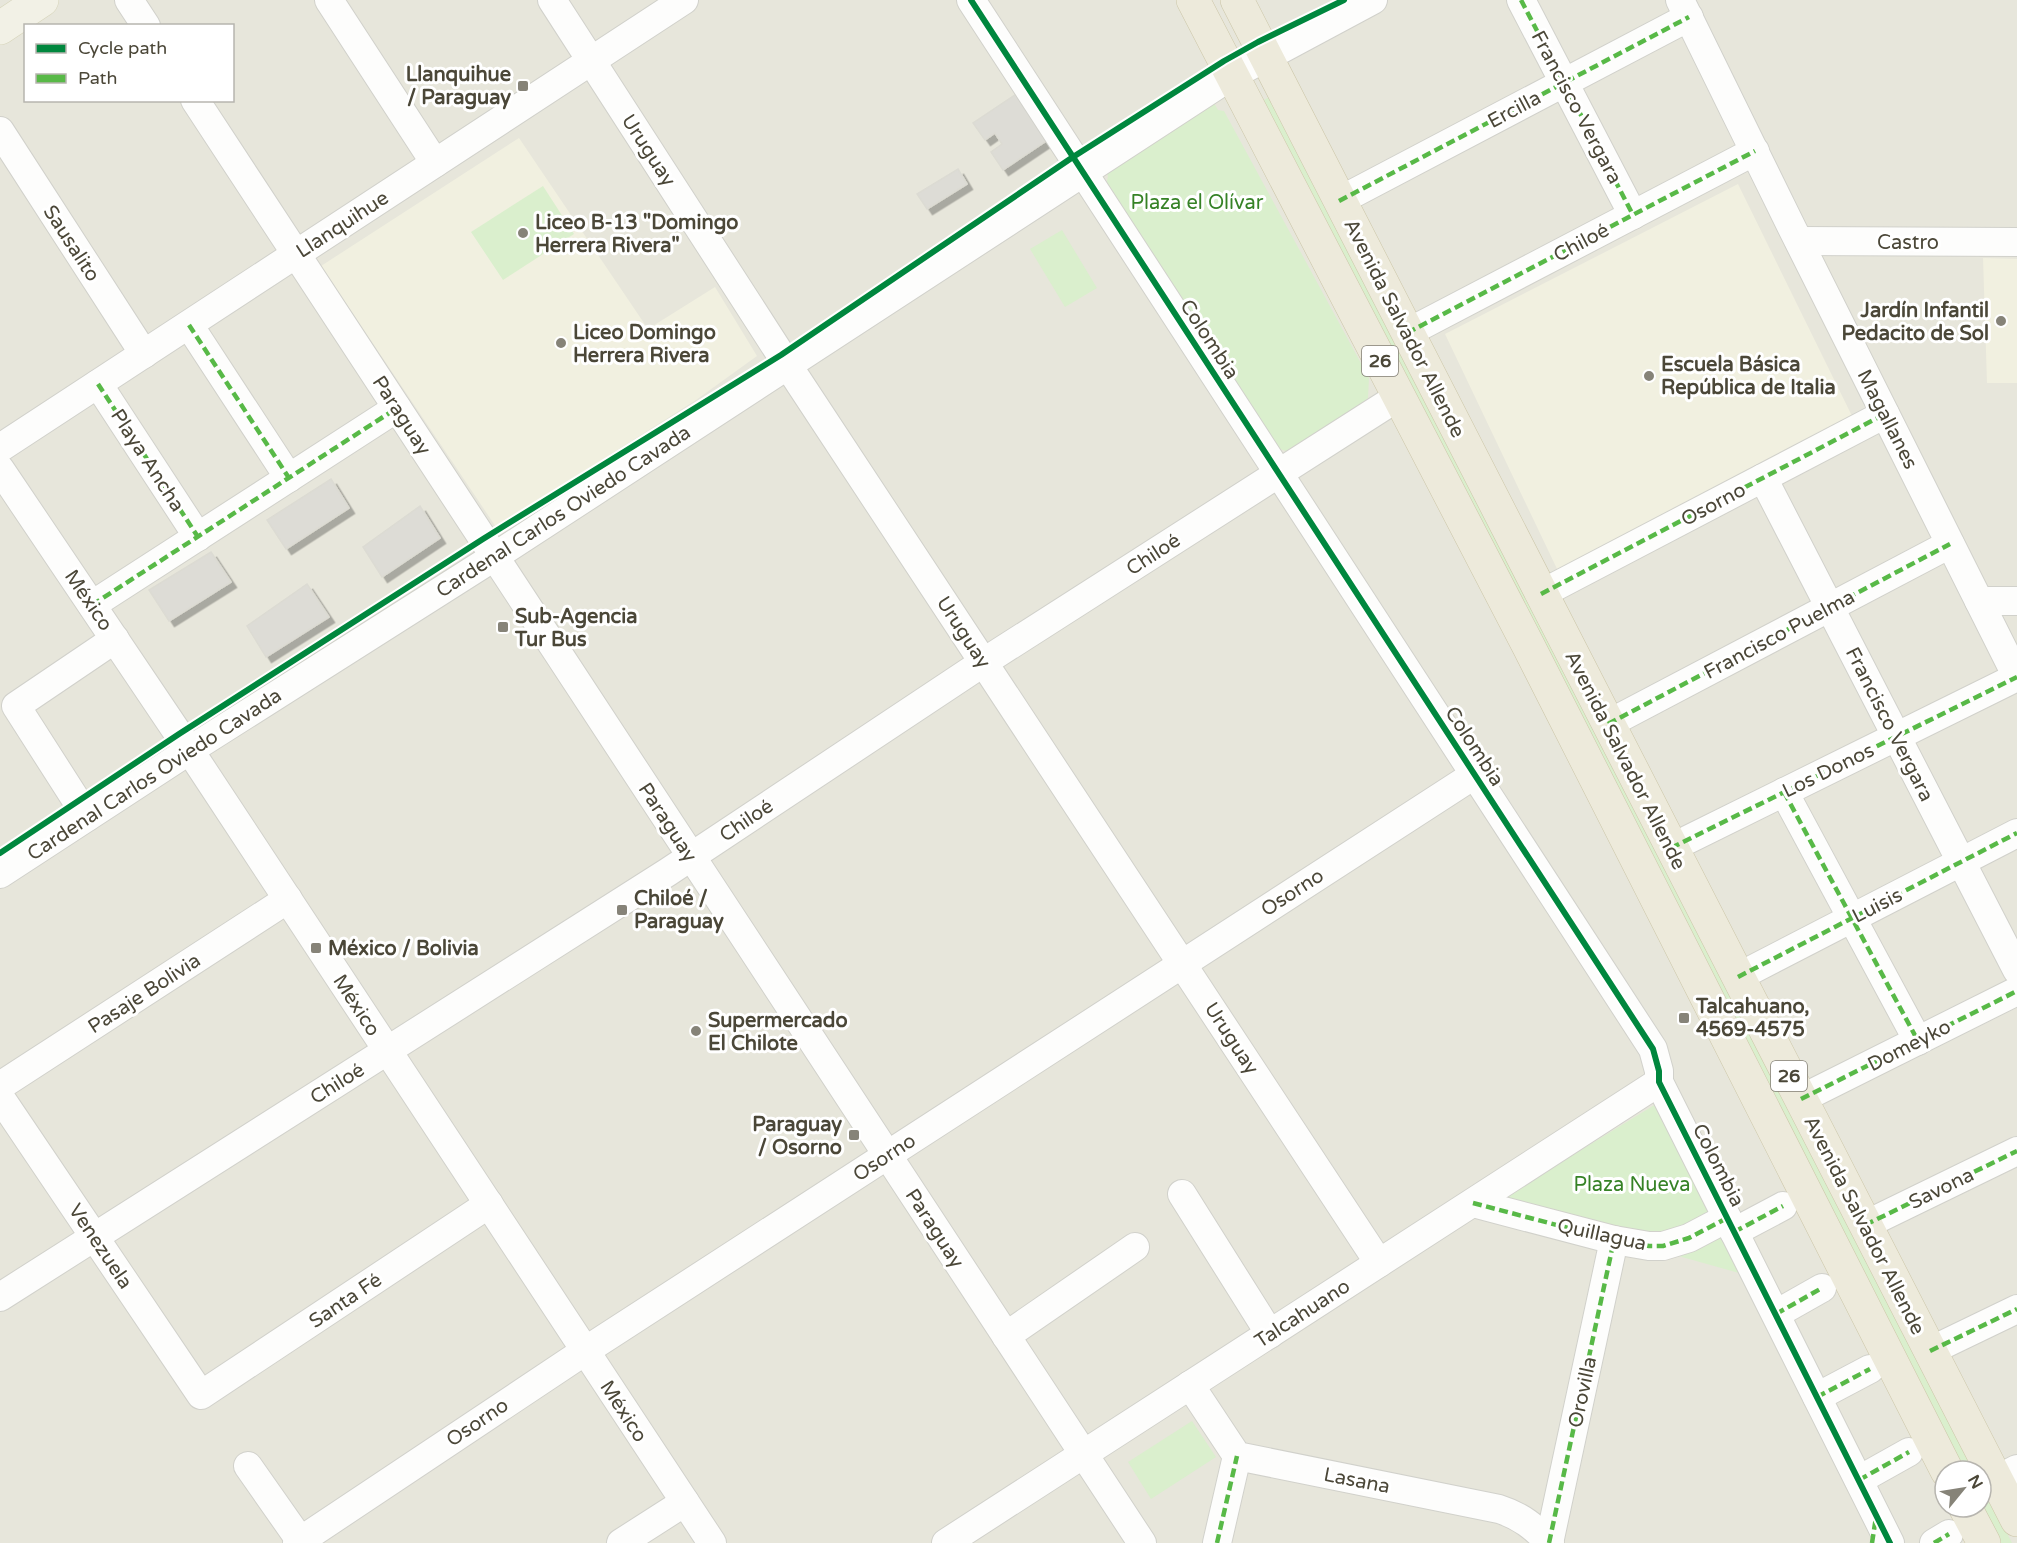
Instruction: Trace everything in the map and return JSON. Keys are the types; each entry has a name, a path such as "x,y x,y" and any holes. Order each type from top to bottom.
{"highway":[{"name":"Avenida Salvador Allende","path":"1193,0 1528,647 1941,1459"},
{"name":"Avenida Salvador Allende","path":"1237,0 1930,1352 2007,1475 2017,1520"},
{"path":"1950,1528 1984,1543"}],"main road":[{"path":"0,28 42,0"}],"street":[{"path":"129,0 145,24"},
{"path":"329,0 435,163"},
{"name":"Uruguay","path":"552,0 787,364 1379,1263"},
{"name":"Llanquihue","path":"0,448 684,0"},
{"name":"Colombia","path":"971,0 1653,1050 1659,1071 1659,1082 1890,1543"},
{"name":"Cardenal Carlos Oviedo Cavada","path":"0,874 494,557 1231,75 1373,0"},
{"name":"Francisco Vergara","path":"1521,0 1634,214"},
{"name":"Ercilla","path":"1340,201 1565,82 1684,8"},
{"name":"Magallanes","path":"1684,8 2017,677"},
{"name":"Paraguay","path":"196,102 1142,1543"},
{"name":"Sausalito","path":"0,131 144,354"},
{"name":"Chiloé","path":"1407,333 1755,151"},
{"name":"Castro","path":"1799,241 2017,242"},
{"path":"189,325 289,478"},
{"name":"Playa Ancha","path":"98,384 198,537"},
{"name":"Chiloé","path":"0,1297 692,857 984,662 1398,397"},
{"path":"92,605 397,408"},
{"name":"Osorno","path":"1541,594 1885,414"},
{"name":"México","path":"0,469 190,750 712,1543"},
{"name":"Francisco Vergara","path":"1763,477 2017,970"},
{"name":"Francisco Puelma","path":"1608,724 1950,544"},
{"path":"1979,600 2017,601"},
{"path":"87,817 15,706 115,639"},
{"name":"Los Donos","path":"1671,848 2017,677"},
{"name":"Osorno","path":"300,1542 585,1351 1474,775"},
{"path":"1784,792 1918,1041"},
{"name":"Luisis","path":"1738,977 2017,833"},
{"name":"Pasaje Bolivia","path":"0,1086 288,899"},
{"name":"Domeyko","path":"1801,1099 2017,991"},
{"name":"Talcahuano","path":"946,1543 1659,1082"},
{"name":"Venezuela","path":"0,1097 201,1395"},
{"name":"Savona","path":"1865,1225 2017,1151"},
{"path":"1182,1194 1270,1334"},
{"name":"Quillagua","path":"1473,1203 1614,1240 1649,1246 1663,1246 1783,1206"},
{"name":"Santa Fé","path":"201,1395 489,1204"},
{"name":"Orovilla","path":"1549,1543 1614,1240"},
{"path":"1006,1336 1135,1247"},
{"path":"1776,1314 1822,1288"},
{"path":"1930,1352 2017,1308"},
{"path":"1817,1397 1870,1369"},
{"path":"1190,1385 1237,1456 1217,1543"},
{"path":"1859,1480 1909,1452"},
{"name":"Lasana","path":"1237,1456 1499,1509 1523,1518 1549,1543"},
{"path":"248,1466 300,1542"},
{"path":"621,1543 685,1502"},
{"path":"1872,1543 1876,1515"}],"shaded area":[{"path":"0,0 2017,0 2017,1543 0,1543"},
{"name":"Liceo Domingo Herrera Rivera","path":"519,138 648,329 715,287 757,356 696,400 496,527 321,266"},
{"name":"Escuela Básica República de Italia","path":"1738,184 1853,418 1558,571 1445,334"},
{"name":"Jardín Infantil Pedacito de Sol","path":"1983,258 2017,259 2017,383 1987,383"}],"green space":[{"path":"1271,96 1970,1459 1956,1459 1262,101"},
{"name":"Plaza el Olívar","path":"1214,103 1218,110 1224,111 1369,378 1368,398 1362,404 1286,451 1273,447 1106,186 1108,176 1106,172"},
{"name":"Liceo B-13 \"Domingo Herrera Rivera\"","path":"543,186 574,234 503,280 471,232"},
{"path":"1062,230 1097,288 1065,307 1030,249"},
{"name":"Plaza Nueva","path":"1656,1104 1739,1273 1493,1204"},
{"path":"1192,1421 1216,1457 1151,1499 1128,1462"},
{"path":"1993,1506 2012,1543 1999,1543 1987,1519 1993,1519"}],"building":[{"path":"1018,93 1049,139 1003,170 991,152 1002,144 995,133 985,140 973,123"},
{"path":"958,169 967,184 927,209 917,194"},
{"path":"331,479 349,508 286,549 267,520"},
{"path":"420,506 440,538 382,577 363,547"},
{"path":"211,552 231,582 169,621 149,590"},
{"path":"307,584 329,617 266,657 247,626"}],"marked path":[{"path":"1521,0 1633,215"},
{"path":"1339,201 1689,17"},
{"path":"1407,333 1755,151"},
{"path":"189,325 289,478"},
{"path":"98,384 198,537"},
{"path":"92,605 397,408"},
{"path":"1541,594 1885,414"},
{"path":"1608,724 1950,544"},
{"path":"1671,848 2017,677"},
{"path":"1784,792 1918,1041"},
{"path":"1738,977 2017,833"},
{"path":"1801,1099 2017,991"},
{"path":"1865,1225 2017,1151"},
{"path":"1473,1203 1614,1240 1649,1246 1663,1246 1689,1238 1727,1218"},
{"path":"1734,1232 1783,1206"},
{"path":"1549,1543 1614,1240"},
{"path":"1776,1314 1822,1288"},
{"path":"1930,1351 2017,1309"},
{"path":"1817,1397 1870,1369"},
{"path":"1859,1480 1909,1452"},
{"path":"1217,1543 1237,1456"},
{"path":"1872,1543 1876,1517"},
{"path":"1934,1543 1949,1534"}],"cycle path":[{"path":"971,0 1653,1049 1659,1071 1659,1082 1890,1543"},
{"path":"0,853 179,734 483,539 781,355 1073,157 1224,61 1344,0"}],"place":[{"name":"Llanquihue / Paraguay","path":"523,86"},
{"name":"Liceo B-13 \"Domingo Herrera Rivera\"","path":"523,233"},
{"name":"Jardín Infantil Pedacito de Sol","path":"2001,321"},
{"name":"Liceo Domingo Herrera Rivera","path":"561,343"},
{"name":"Escuela Básica República de Italia","path":"1649,376"},
{"name":"Sub-Agencia Tur Bus","path":"503,627"},
{"name":"Chiloé / Paraguay","path":"622,910"},
{"name":"México / Bolivia","path":"316,948"},
{"name":"Talcahuano, 4569-4575","path":"1684,1018"},
{"name":"Supermercado El Chilote","path":"696,1031"},
{"name":"Paraguay / Osorno","path":"854,1135"}]}
